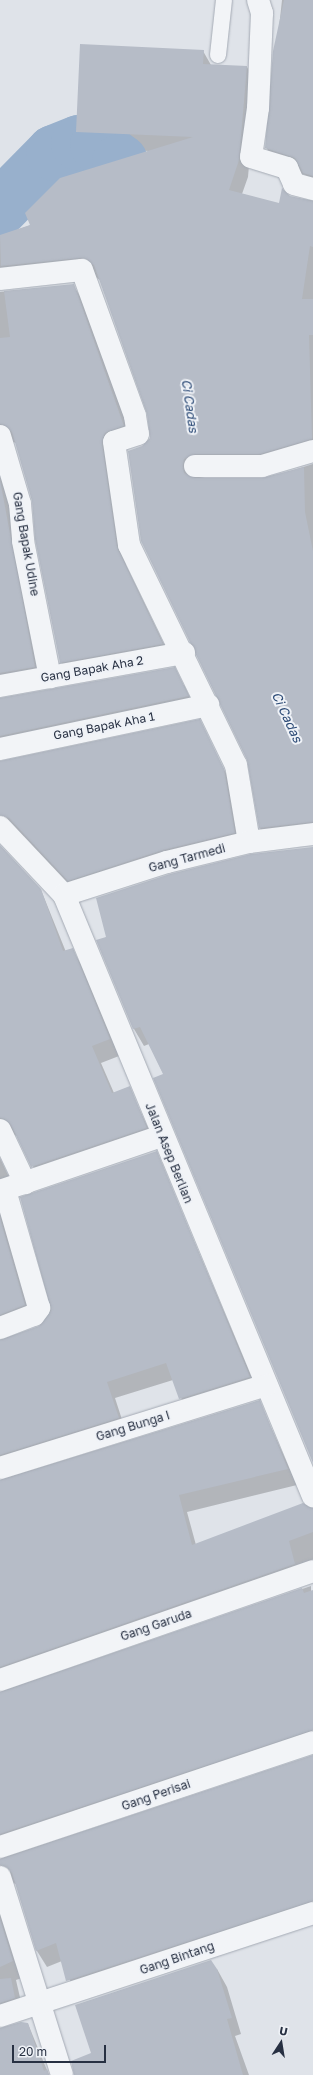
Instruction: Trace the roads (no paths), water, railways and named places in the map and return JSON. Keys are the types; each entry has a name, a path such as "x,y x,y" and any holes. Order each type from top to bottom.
{"street":[{"path":"258,0 262,13 258,108 251,157 287,168 294,184 313,190"},
{"path":"0,279 82,270 135,416 138,434 114,442 129,545 184,653 236,765 249,842"},
{"name":"Gang Bapak Udine","path":"0,436 20,504 23,541 50,676"},
{"path":"195,466 262,466 313,452"},
{"name":"Gang Bapak Aha 2","path":"0,686 184,653"},
{"name":"Gang Bapak Aha 1","path":"0,748 208,705"},
{"name":"Jalan Asep Berlian","path":"0,827 64,895 162,1136 313,1496"},
{"name":"Gang Tarmedi","path":"64,895 167,862 249,842 313,834"},
{"path":"0,1130 10,1188 39,1308 34,1315 0,1328"},
{"path":"10,1188 162,1136"},
{"name":"Gang Bunga I","path":"0,1468 266,1385"},
{"name":"Gang Garuda","path":"0,1680 313,1571"},
{"name":"Gang Perisai","path":"0,1847 313,1742"},
{"path":"0,1877 42,2004 62,2075"},
{"name":"Gang Bintang","path":"0,2016 42,2004 313,1912"}],"lane":[{"path":"218,55 224,0"}],"waterway":[{"name":"Ci Cadas","path":"0,208 54,153 79,143 98,145 120,162 143,233"}]}
